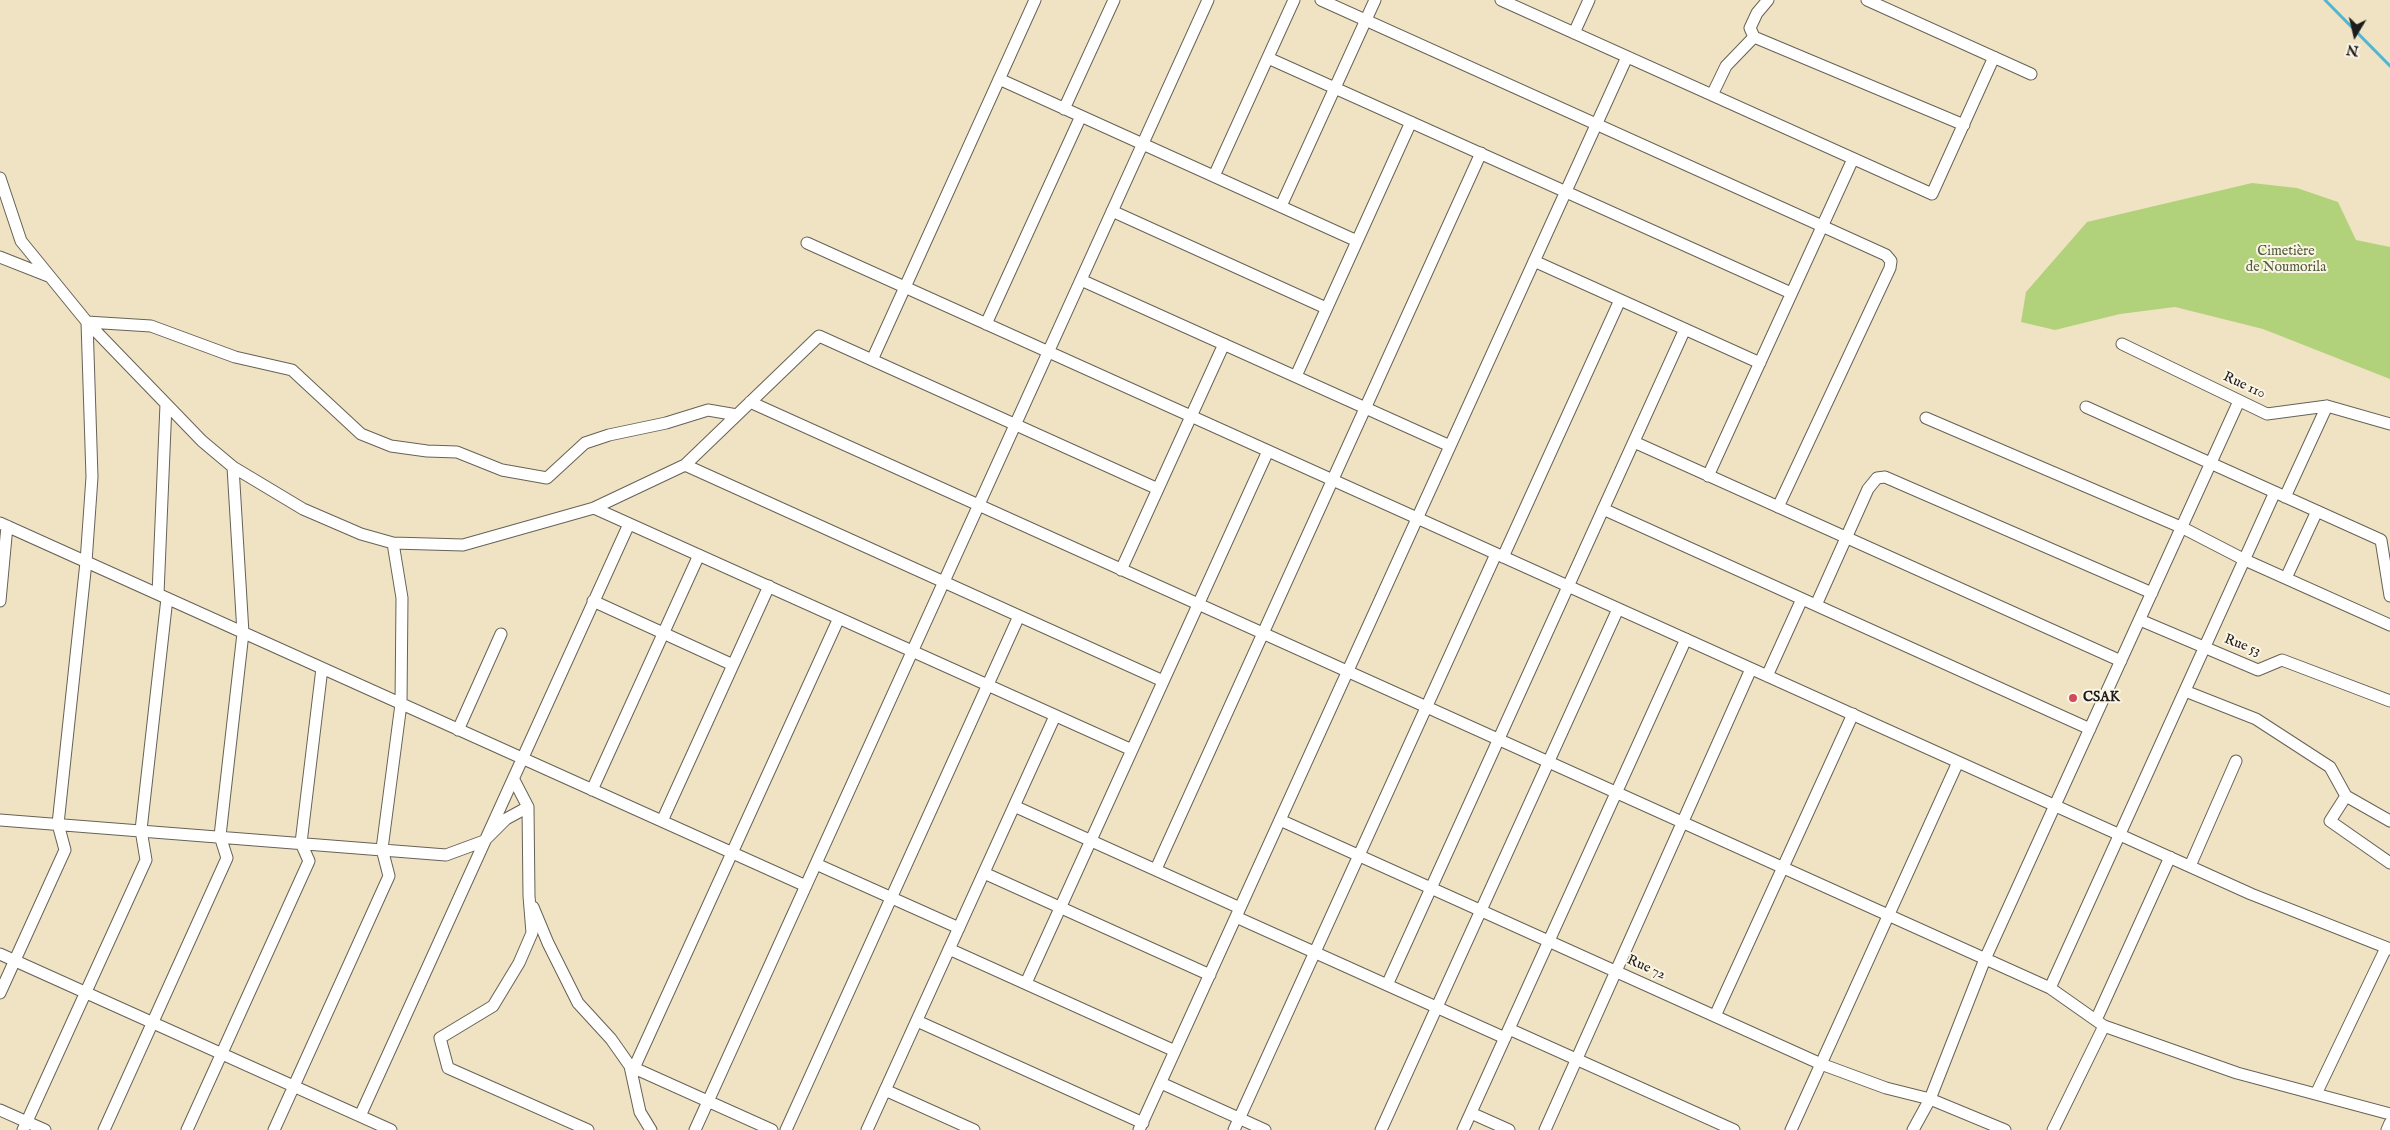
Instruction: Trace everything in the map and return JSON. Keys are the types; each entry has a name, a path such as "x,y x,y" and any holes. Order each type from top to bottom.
{"street":[{"path":"872,360 1035,0"},
{"path":"1064,108 1114,0"},
{"path":"695,1130 1208,0"},
{"path":"1214,176 1294,0"},
{"path":"1321,0 1886,255 1891,261 1890,268 1778,507"},
{"path":"1281,206 1374,0"},
{"path":"1501,0 1932,194 1994,57"},
{"path":"1574,33 1589,0"},
{"path":"1768,0 1757,13 1750,28 1754,37 1964,125"},
{"path":"1867,0 2031,74"},
{"path":"1712,95 1726,66 1754,37"},
{"path":"916,1021 1141,1126 1627,57"},
{"path":"1268,58 1791,293"},
{"path":"999,79 1357,241"},
{"path":"986,324 1081,116"},
{"path":"1296,376 1411,122"},
{"path":"1156,869 1481,153"},
{"path":"1708,476 1852,158"},
{"path":"0,178 21,241 86,322 202,440 233,467 303,508 361,534 393,543 463,545 594,508 685,465 819,336 1158,489"},
{"path":"1112,211 1326,308"},
{"path":"807,243 2251,894 2388,948 2316,1094"},
{"path":"0,257 50,276"},
{"path":"1534,261 1760,363"},
{"path":"1081,280 1450,446"},
{"path":"1234,1130 1426,707 1620,300"},
{"path":"86,322 151,326 235,357 292,370 361,434 391,446 427,451 457,452 502,470 547,478 585,443 609,435 666,423 708,410 737,415"},
{"path":"0,993 65,850 58,824 86,562 92,477 86,322"},
{"path":"1387,985 1685,329"},
{"path":"1121,570 1224,344"},
{"name":"Rue 110","path":"2122,344 2267,414 2327,406 2390,424"},
{"path":"1913,1130 1930,1098 1986,959 2239,401"},
{"path":"750,402 2050,988 2100,1023 2237,1073 2390,1114"},
{"path":"25,1126 146,860 141,830 162,596 166,404"},
{"path":"2050,988 2245,560 2327,406"},
{"path":"2086,407 2381,540 2390,596"},
{"path":"1926,418 2183,528 2245,560 2390,625"},
{"path":"1634,442 2121,662"},
{"path":"1026,983 1268,451"},
{"path":"685,465 1163,681"},
{"path":"104,1130 227,858 220,836 243,632 233,467"},
{"path":"1816,606 1868,489 1877,478 1886,477 2152,593"},
{"path":"594,508 1132,750"},
{"path":"1603,509 2090,729"},
{"path":"2286,578 2317,511"},
{"path":"360,1116 629,524"},
{"path":"0,601 4,525 806,886"},
{"path":"274,1130 389,876 382,849 401,704 402,598 393,543"},
{"path":"592,790 699,555"},
{"path":"662,821 769,586"},
{"path":"1767,676 1802,599"},
{"path":"593,602 733,665"},
{"path":"1381,1130 1618,609"},
{"path":"786,1130 1019,616"},
{"path":"772,1130 634,1068 839,618"},
{"name":"Rue 53","path":"2140,620 2258,670 2282,660 2390,701"},
{"path":"458,730 501,634"},
{"path":"1463,1130 1686,640"},
{"path":"187,1130 309,861 301,843 322,668"},
{"path":"1545,1130 1751,668"},
{"path":"2185,691 2256,718 2330,767 2346,796 2390,821"},
{"path":"1716,1016 1852,714"},
{"path":"867,1130 1055,716"},
{"path":"1791,1130 1958,762"},
{"path":"2190,866 2236,762"},
{"path":"514,780 528,807 529,896 532,933 519,964 493,1006 440,1038 448,1068 588,1130"},
{"path":"2346,796 2330,821 2390,864"},
{"path":"1014,806 1156,869 1315,952 1387,985 1437,1007 1576,1059 1734,1130"},
{"path":"0,820 446,855 484,841 506,819 528,807"},
{"name":"Rue 72","path":"1280,820 1821,1064 1886,1088 1930,1098 2004,1130"},
{"path":"2053,1130 2170,857"},
{"path":"816,864 959,928"},
{"path":"984,873 1210,975"},
{"path":"529,896 548,943 578,1004 611,1039 630,1066 640,1112 651,1130"},
{"path":"949,949 1175,1051"},
{"path":"0,954 390,1130"},
{"path":"1161,1083 1265,1130"},
{"path":"885,1090 967,1129"},
{"path":"0,1110 25,1126 45,1130"},
{"path":"1471,1113 1509,1130"},
{"path":"2387,1130 2390,1123"}],"green space":[{"name":"Cimetière de Noumorila","path":"2252,183 2297,188 2338,202 2356,240 2390,247 2390,379 2263,329 2175,307 2120,314 2055,330 2021,322 2026,292 2087,222"}],"waterway":[{"path":"2325,0 2390,66"}],"place":[{"name":"CSAK","path":"2073,698"}]}
